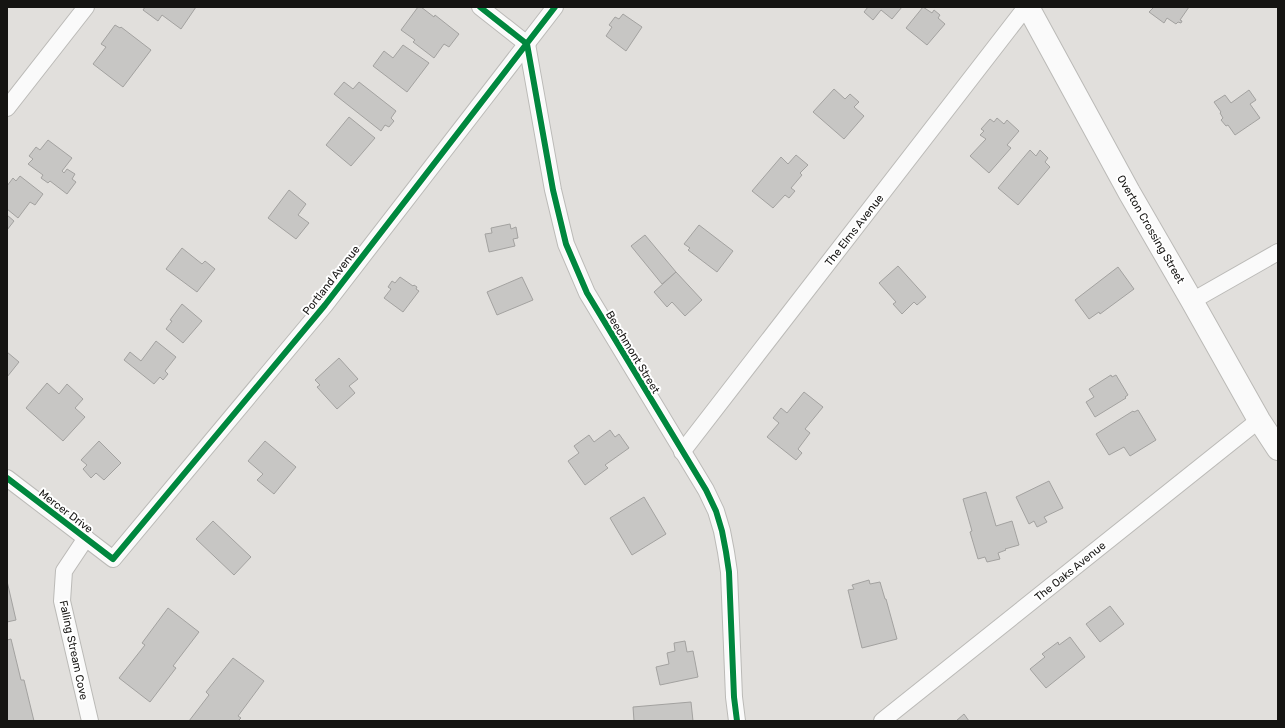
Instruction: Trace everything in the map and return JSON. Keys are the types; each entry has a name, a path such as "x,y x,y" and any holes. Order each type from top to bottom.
{"main road":[{"name":"Overton Crossing Street","path":"1027,7 1129,192 1259,420 1278,449"}],"street":[{"path":"7,108 86,7"},
{"path":"480,7 527,44"},
{"name":"Portland Avenue","path":"114,559 324,305 555,7"},
{"name":"The Elms Avenue","path":"682,452 1027,7"},
{"name":"Beechmont Street","path":"527,44 553,190 566,244 586,293 706,490 716,512 722,531 729,572 734,697 737,721"},
{"path":"1192,301 1278,252"},
{"name":"The Oaks Avenue","path":"882,721 1259,420"},
{"name":"Mercer Drive","path":"7,478 114,559"},
{"name":"Falling Stream Cove","path":"86,538 64,571 62,601 90,721"}],"building":[{"path":"145,7 196,7 181,29 162,15 158,21 143,10"},
{"path":"418,7 421,7 434,17 435,15 459,34 449,47 444,44 434,58 413,42 415,40 401,30"},
{"path":"868,7 902,7 892,19 881,10 873,20 864,12"},
{"path":"923,7 932,13 934,10 940,15 938,18 945,24 927,45 906,28"},
{"path":"1152,7 1189,7 1180,20 1182,21 1181,23 1178,22 1176,24 1167,18 1164,23 1149,12 1153,8"},
{"path":"623,14 642,27 626,51 606,36 612,27 609,25 615,17 619,19"},
{"path":"115,25 120,28 121,27 151,50 123,87 93,64 106,47 101,44"},
{"path":"403,45 429,63 407,92 373,66 384,51 393,58"},
{"path":"344,82 353,89 359,82 396,111 391,118 394,121 389,127 385,125 381,131 334,94"},
{"path":"834,89 845,99 850,94 859,102 854,107 864,116 844,139 813,112"},
{"path":"1249,90 1256,100 1250,104 1260,118 1235,135 1228,125 1226,126 1221,120 1223,118 1220,113 1221,112 1214,102 1225,95 1231,103"},
{"path":"349,117 375,138 351,166 326,145"},
{"path":"997,118 1004,124 1007,120 1019,131 1007,145 1011,148 989,173 970,156 986,139 980,135 984,131 981,129 990,119 994,122"},
{"path":"48,140 72,158 62,171 64,173 67,169 75,174 72,179 76,182 67,194 50,181 48,183 41,178 43,175 28,164 33,159 29,156 36,147 40,150"},
{"path":"1030,150 1036,156 1040,150 1048,158 1045,162 1050,167 1018,205 998,188"},
{"path":"796,155 808,165 800,173 802,175 791,188 795,191 789,198 785,195 773,208 752,191 781,157 788,164"},
{"path":"20,176 43,194 35,205 30,202 18,218 7,209 7,186 13,178 16,181"},
{"path":"289,190 306,204 298,215 309,223 296,239 268,218"},
{"path":"7,215 14,221 7,230"},
{"path":"510,224 511,229 516,227 518,238 513,239 515,246 489,252 485,234 492,233 491,228"},
{"path":"699,225 733,251 717,272 688,250 690,248 684,244"},
{"path":"645,235 676,272 662,284 631,246"},
{"path":"182,248 202,264 205,261 215,269 197,292 166,269"},
{"path":"898,266 926,297 917,305 914,302 902,314 893,304 896,302 879,283"},
{"path":"1118,267 1134,289 1100,314 1099,312 1089,319 1075,300"},
{"path":"676,272 702,300 685,316 672,302 667,307 654,292"},
{"path":"400,277 417,287 416,289 419,291 403,312 384,298 391,289 388,287 392,281 395,283"},
{"path":"522,277 533,300 497,315 487,292"},
{"path":"182,304 202,321 183,343 166,329 172,321 170,320"},
{"path":"156,341 176,357 165,371 168,374 163,380 160,377 154,384 124,360 130,352 141,361"},
{"path":"7,352 19,362 7,377"},
{"path":"339,358 358,379 349,386 355,393 337,409 317,387 320,385 315,380"},
{"path":"1111,375 1112,377 1116,375 1128,395 1125,397 1126,398 1095,417 1086,402 1094,397 1089,389"},
{"path":"47,383 59,394 67,384 83,399 75,408 85,417 63,441 26,408"},
{"path":"804,392 823,407 805,429 810,433 798,449 802,453 796,460 767,437 779,423 773,418 781,408 787,413"},
{"path":"1138,410 1156,440 1130,456 1124,447 1109,455 1096,434 1133,411"},
{"path":"610,430 615,437 619,434 629,448 605,465 608,468 585,485 568,461 579,453 574,446 589,435 594,442"},
{"path":"99,441 121,463 104,480 96,473 91,478 83,469 87,465 81,460"},
{"path":"265,441 296,467 274,494 257,480 263,474 248,461"},
{"path":"1049,481 1063,508 1044,517 1047,522 1037,527 1034,521 1029,524 1016,497"},
{"path":"986,492 996,526 1012,521 1019,545 1005,549 1006,550 998,553 1000,559 987,562 985,557 978,559 970,532 972,531 963,499"},
{"path":"644,497 666,534 632,555 610,518"},
{"path":"213,521 251,557 234,575 196,539"},
{"path":"869,580 870,584 880,582 897,639 862,648 848,590 854,589 852,585"},
{"path":"7,581 16,620 7,622"},
{"path":"1110,606 1124,624 1100,642 1086,624"},
{"path":"168,608 199,632 173,666 176,668 150,702 119,678 145,645 142,643"},
{"path":"1070,637 1085,657 1046,688 1030,669 1045,657 1042,654 1058,642 1059,645"},
{"path":"11,639 21,680 24,680 34,721 7,721 7,640"},
{"path":"685,641 687,652 693,651 698,677 660,685 656,667 669,664 667,653 675,651 674,643"},
{"path":"233,658 264,681 238,716 241,718 238,721 189,721 209,695 206,692"},
{"path":"691,702 693,721 634,721 633,707"},
{"path":"964,714 969,721 956,721"}],"cycle path":[{"path":"480,7 527,44 553,190 566,244 587,293 706,490 716,511 722,531 729,572 734,697 737,721"},
{"path":"7,478 113,559 325,305 555,7"}]}
